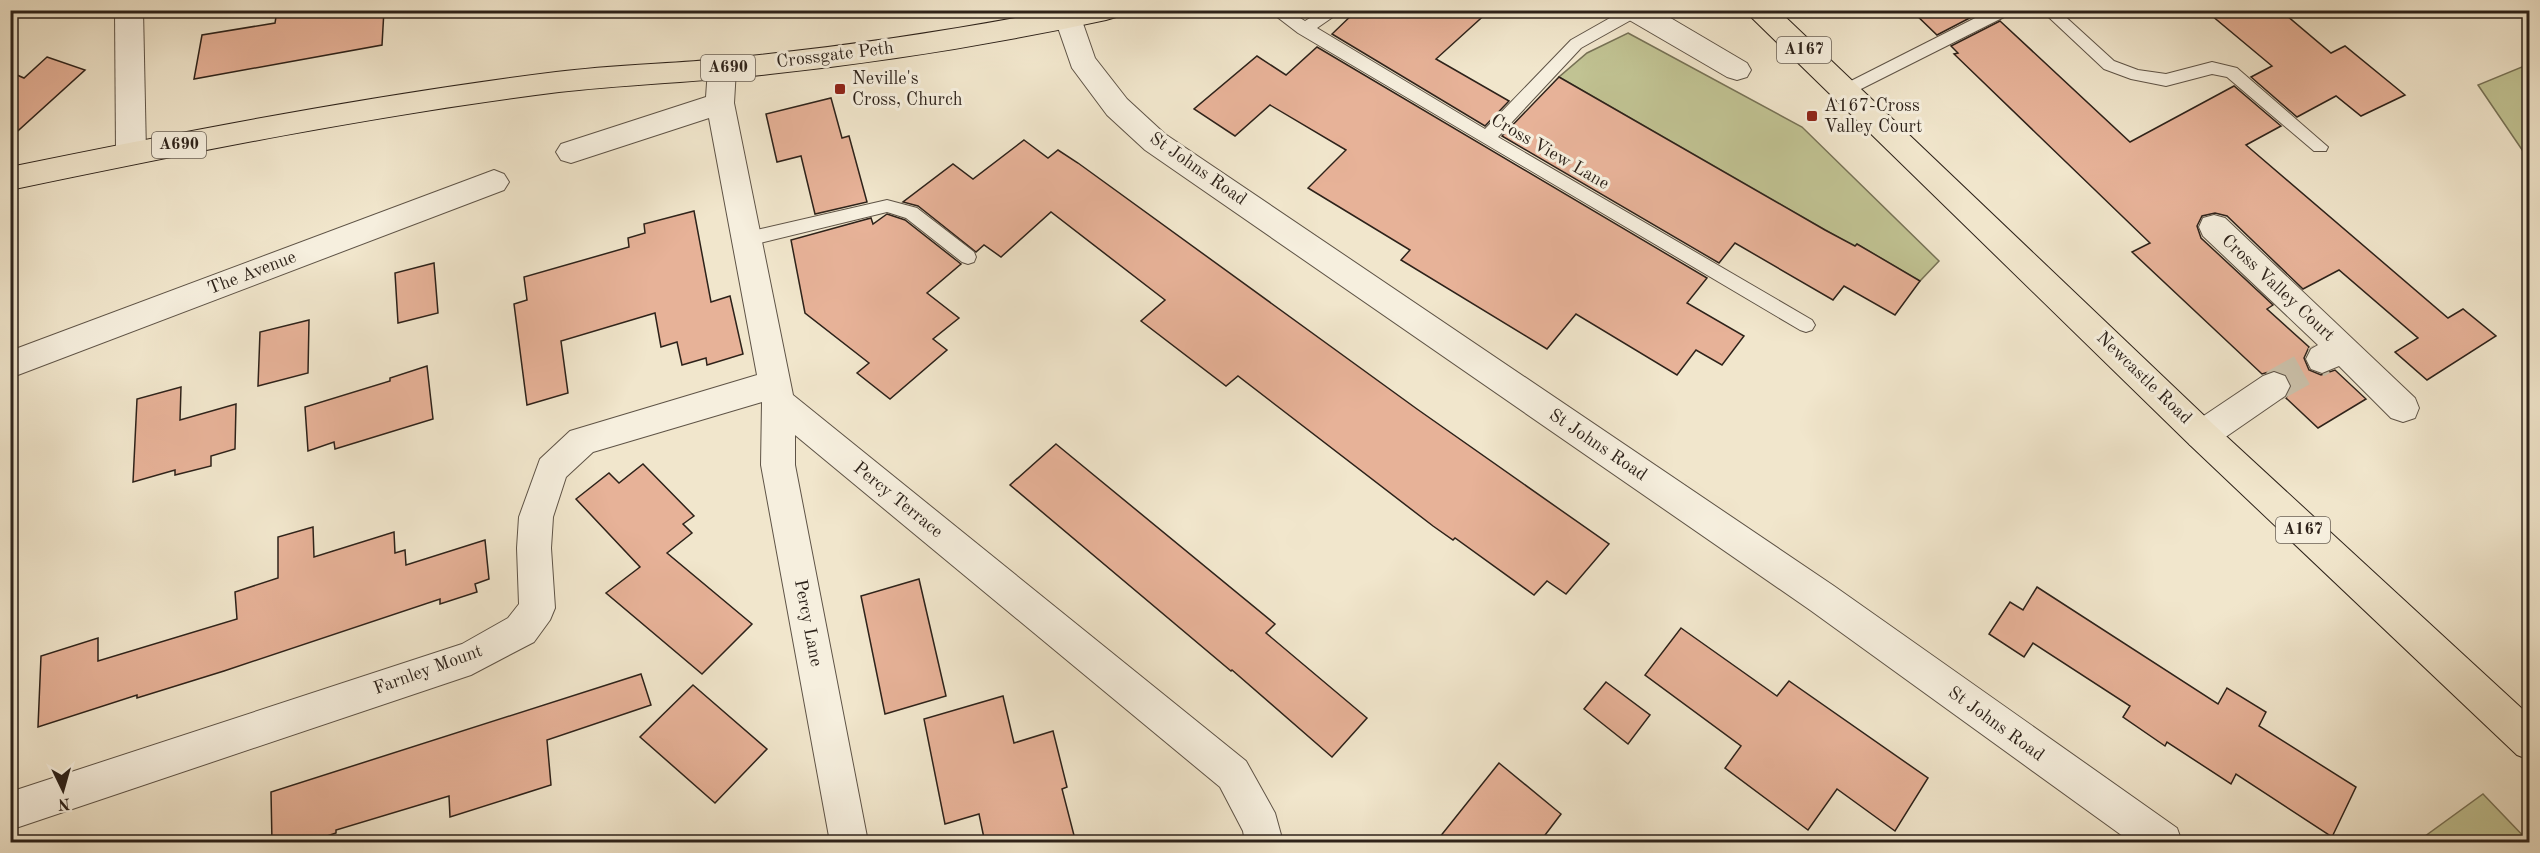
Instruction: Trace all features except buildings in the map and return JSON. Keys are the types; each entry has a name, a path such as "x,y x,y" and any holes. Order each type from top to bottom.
{"highway":[{"name":"Crossgate Peth","path":"131,153 348,114 561,82 722,69 921,45 1025,19 1069,19 1106,10"},
{"name":"Newcastle Road","path":"1761,10 2202,435 2529,742"},
{"name":"A690","path":"10,179 131,153"}],"street":[{"path":"129,10 131,153"},
{"path":"1634,11 1737,70"},
{"name":"St Johns Road","path":"1069,19 1082,61 1117,107 1155,142 1822,598 2163,843"},
{"path":"722,69 720,103 776,393"},
{"path":"571,152 720,103"},
{"name":"The Avenue","path":"10,365 494,182"},
{"name":"Cross Valley Court","path":"2214,227 2332,354 2403,408"},
{"path":"2202,435 2254,397 2274,386"},
{"name":"Farnley Mount","path":"10,811 481,653 521,630 537,608 534,548 536,517 552,469 582,441 776,393"},
{"name":"Percy Terrace","path":"776,393 1233,774 1262,835"},
{"name":"Percy Lane","path":"776,393 778,465 849,843"}],"lane":[{"name":"Cross View Lane","path":"1275,10 1303,29 1806,325"},
{"path":"1303,29 1336,10"},
{"path":"1846,90 2005,10"},
{"path":"2048,10 2109,65 2136,75 2166,80 2212,68 2232,72 2320,147"},
{"path":"1487,138 1576,44 1634,11"},
{"path":"748,240 887,206 911,213 968,257"}],"green space":[{"path":"1628,33 1802,127 1939,261 1920,281 1857,244 1855,247 1559,77 1587,53"},
{"path":"2529,64 2529,160 2478,85"},
{"path":"2483,794 2529,842 2417,842"}],"tunnel":[{"path":"2274,386 2322,359"}],"place":[{"name":"Neville's Cross, Church","path":"840,89"},
{"name":"A167-Cross Valley Court","path":"1812,116"}]}
